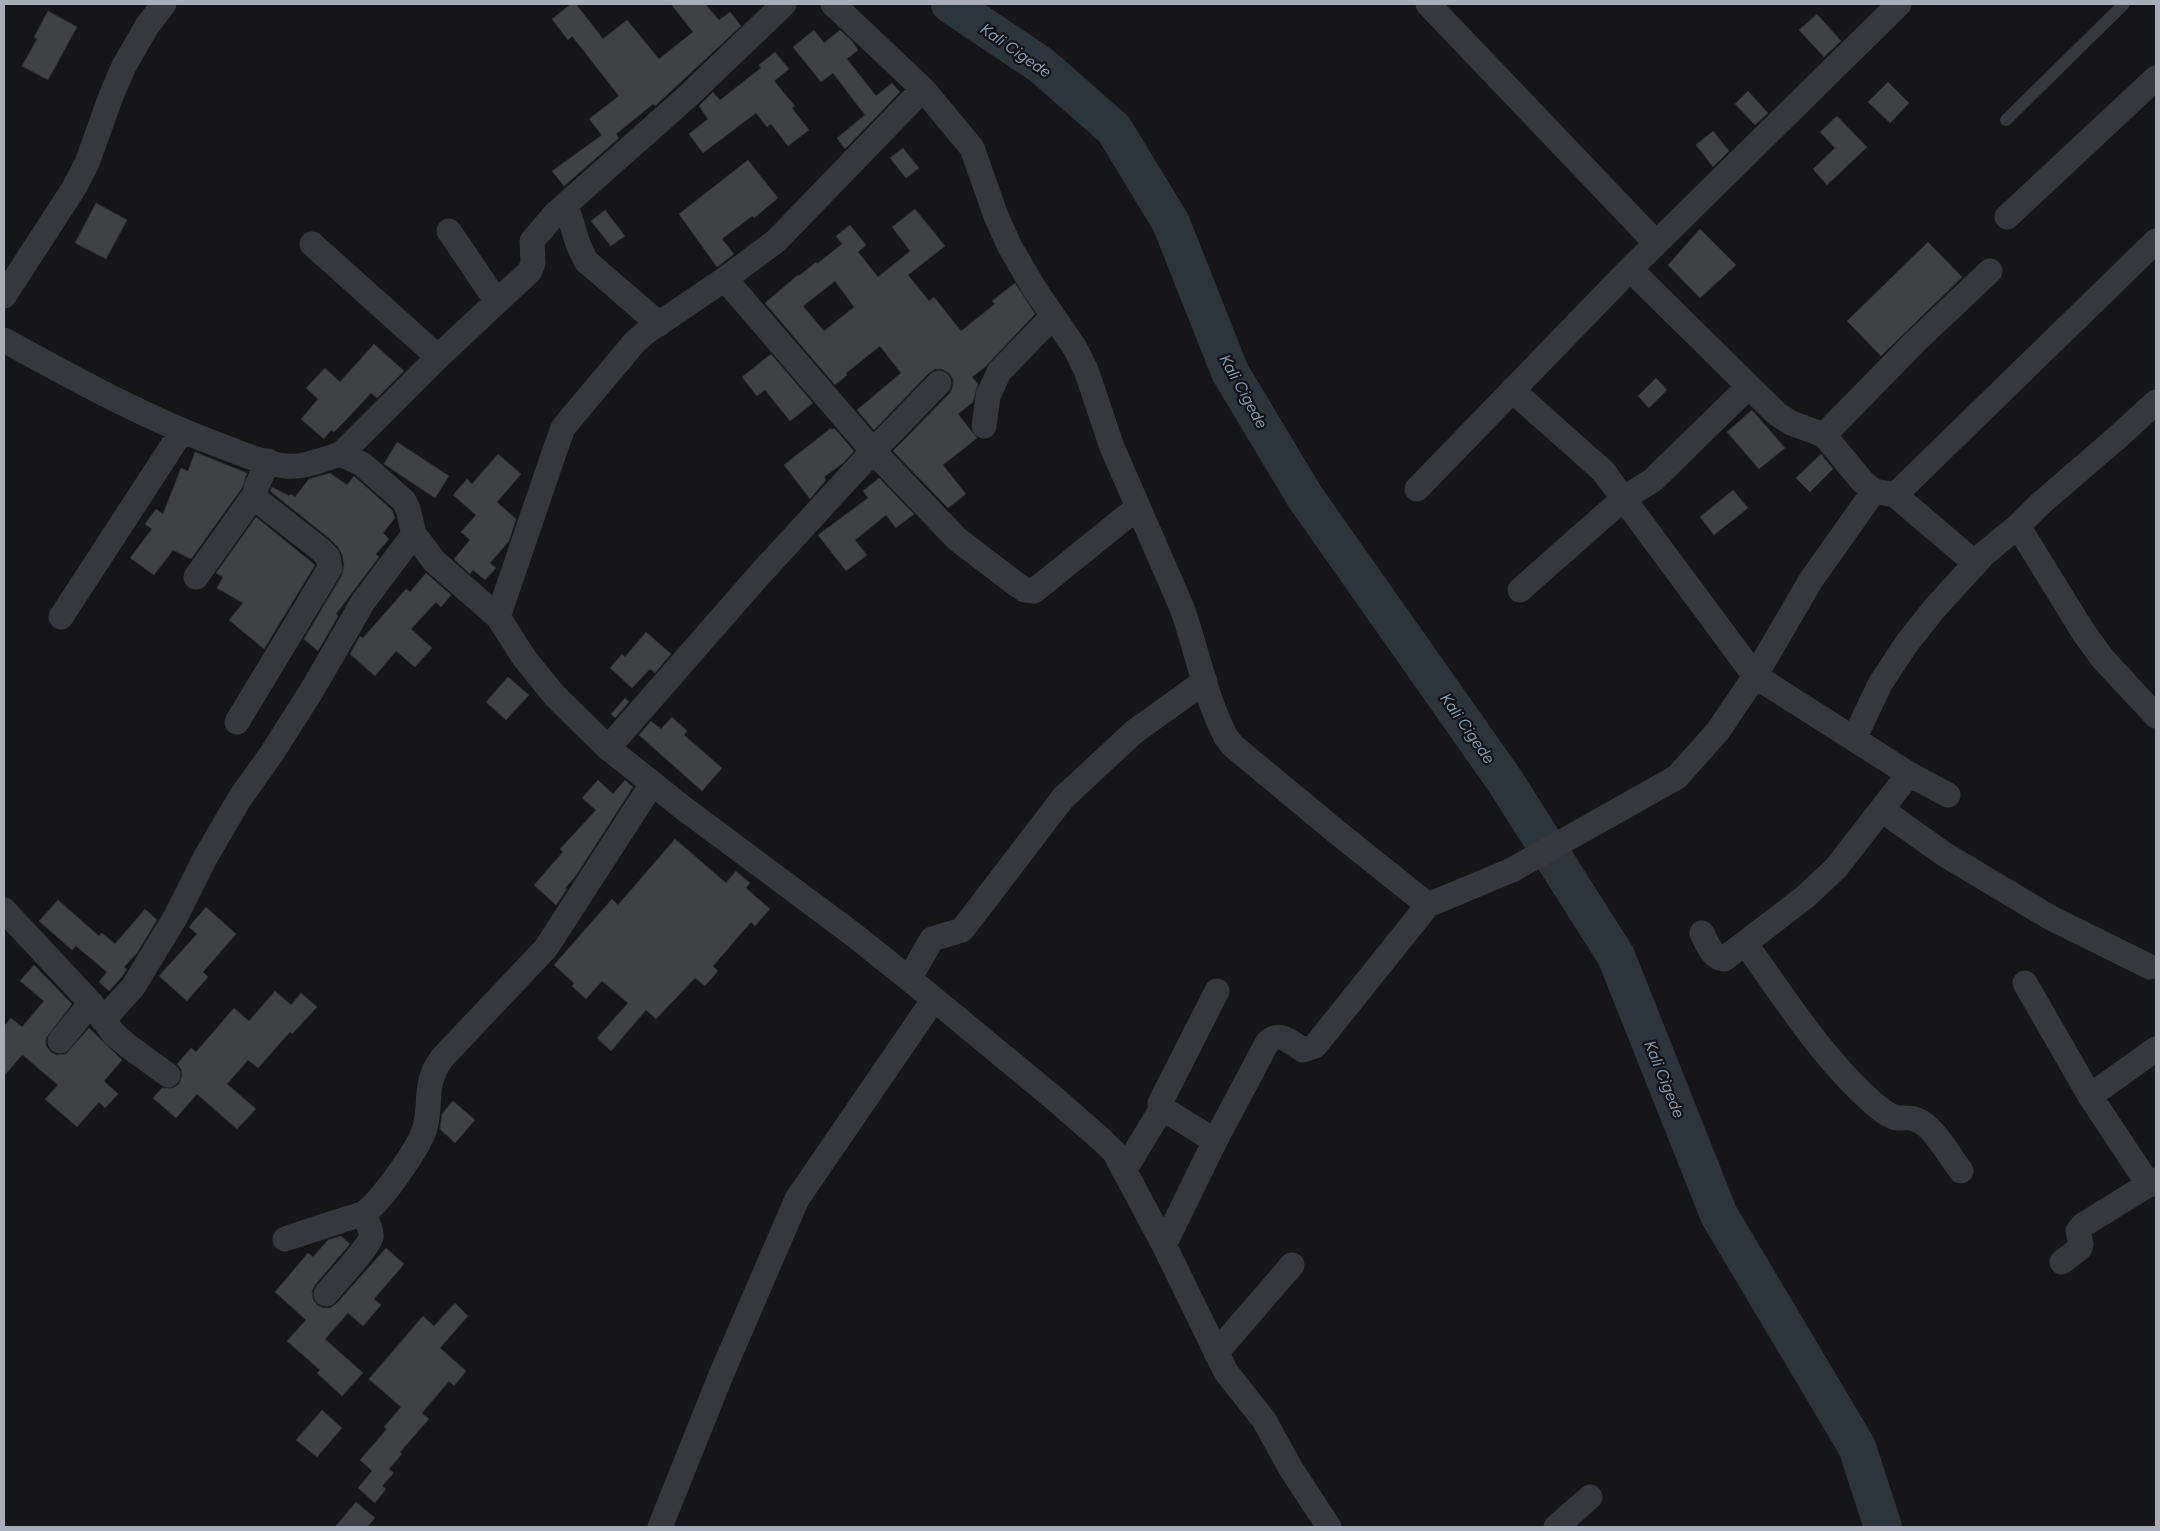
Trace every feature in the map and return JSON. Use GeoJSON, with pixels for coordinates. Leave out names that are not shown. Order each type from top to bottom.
{"type":"FeatureCollection","features":[{"type":"Feature","properties":{"kind":"street"},"geometry":{"type":"LineString","coordinates":[[4,296],[74,188],[87,164],[111,96],[124,66],[147,26],[164,4]]}},
{"type":"Feature","properties":{"kind":"street"},"geometry":{"type":"LineString","coordinates":[[4,340],[130,407],[182,431],[268,461],[286,466],[307,464],[341,454],[438,357],[532,268],[532,241],[555,214],[687,97],[784,4]]}},
{"type":"Feature","properties":{"kind":"street"},"geometry":{"type":"LineString","coordinates":[[833,4],[923,89],[972,148],[996,216],[1010,246],[1034,288],[1075,348],[1086,370],[1112,447],[1182,608],[1204,681],[1222,729],[1233,746],[1428,905]]}},
{"type":"Feature","properties":{"kind":"street"},"geometry":{"type":"LineString","coordinates":[[1428,4],[1656,243]]}},
{"type":"Feature","properties":{"kind":"street"},"geometry":{"type":"LineString","coordinates":[[1417,489],[1630,269],[1899,4]]}},
{"type":"Feature","properties":{"kind":"street"},"geometry":{"type":"LineString","coordinates":[[2007,217],[2156,78]]}},
{"type":"Feature","properties":{"kind":"street"},"geometry":{"type":"LineString","coordinates":[[498,618],[563,428],[634,343],[776,241],[923,89]]}},
{"type":"Feature","properties":{"kind":"street"},"geometry":{"type":"LineString","coordinates":[[566,206],[578,244],[586,261],[659,324]]}},
{"type":"Feature","properties":{"kind":"street"},"geometry":{"type":"LineString","coordinates":[[449,231],[497,302]]}},
{"type":"Feature","properties":{"kind":"street"},"geometry":{"type":"LineString","coordinates":[[1164,1245],[1215,1141],[1267,1043],[1273,1037],[1279,1036],[1303,1050],[1315,1046],[1428,905],[1512,870],[1677,777],[1718,731],[1755,676],[1811,580],[1884,493],[2156,241]]}},
{"type":"Feature","properties":{"kind":"street"},"geometry":{"type":"LineString","coordinates":[[312,244],[438,357]]}},
{"type":"Feature","properties":{"kind":"street"},"geometry":{"type":"LineString","coordinates":[[1630,269],[1777,414],[1791,423],[1824,436],[1862,481],[1884,493],[1975,563]]}},
{"type":"Feature","properties":{"kind":"street"},"geometry":{"type":"LineString","coordinates":[[1824,436],[1917,340],[1990,271]]}},
{"type":"Feature","properties":{"kind":"street"},"geometry":{"type":"LineString","coordinates":[[725,279],[873,451],[957,539],[1016,584],[1029,591],[1036,590],[1138,507]]}},
{"type":"Feature","properties":{"kind":"street"},"geometry":{"type":"LineString","coordinates":[[984,426],[988,396],[999,372],[1053,316]]}},
{"type":"Feature","properties":{"kind":"street"},"geometry":{"type":"LineString","coordinates":[[608,748],[761,573],[873,451],[939,383]]}},
{"type":"Feature","properties":{"kind":"street"},"geometry":{"type":"LineString","coordinates":[[1520,590],[1623,499],[1660,474],[1748,387]]}},
{"type":"Feature","properties":{"kind":"street"},"geometry":{"type":"LineString","coordinates":[[1512,390],[1570,444],[1594,461],[1755,676],[1909,774],[1948,795]]}},
{"type":"Feature","properties":{"kind":"street"},"geometry":{"type":"LineString","coordinates":[[1854,739],[1880,684],[1907,643],[1975,563],[2156,402]]}},
{"type":"Feature","properties":{"kind":"street"},"geometry":{"type":"LineString","coordinates":[[61,617],[182,431]]}},
{"type":"Feature","properties":{"kind":"street"},"geometry":{"type":"LineString","coordinates":[[341,454],[362,464],[404,501],[408,508],[414,534],[434,561],[498,618],[524,659],[555,696],[608,748],[652,784],[854,935],[934,999],[1115,1153],[1164,1245],[1226,1372],[1264,1420],[1291,1469],[1329,1527]]}},
{"type":"Feature","properties":{"kind":"street"},"geometry":{"type":"LineString","coordinates":[[196,577],[255,494],[268,461]]}},
{"type":"Feature","properties":{"kind":"street"},"geometry":{"type":"LineString","coordinates":[[237,722],[330,568],[328,558],[321,550],[260,503],[255,494]]}},
{"type":"Feature","properties":{"kind":"street"},"geometry":{"type":"LineString","coordinates":[[2018,526],[2084,633],[2103,659],[2156,716]]}},
{"type":"Feature","properties":{"kind":"street"},"geometry":{"type":"LineString","coordinates":[[60,1041],[97,1011],[133,987],[175,918],[205,858],[240,798],[308,698],[363,602],[414,534]]}},
{"type":"Feature","properties":{"kind":"street"},"geometry":{"type":"LineString","coordinates":[[909,979],[929,942],[935,937],[962,930],[1071,790],[1134,732],[1204,681]]}},
{"type":"Feature","properties":{"kind":"street"},"geometry":{"type":"LineString","coordinates":[[1702,933],[1713,953],[1724,959],[1805,897],[1836,868],[1909,774]]}},
{"type":"Feature","properties":{"kind":"street"},"geometry":{"type":"LineString","coordinates":[[285,1239],[363,1214],[379,1197],[414,1152],[422,1137],[433,1071],[442,1058],[546,948],[652,784]]}},
{"type":"Feature","properties":{"kind":"street"},"geometry":{"type":"LineString","coordinates":[[1882,810],[1944,854],[2050,918],[2150,967]]}},
{"type":"Feature","properties":{"kind":"street"},"geometry":{"type":"LineString","coordinates":[[4,910],[128,1046],[168,1075]]}},
{"type":"Feature","properties":{"kind":"street"},"geometry":{"type":"LineString","coordinates":[[1745,943],[1806,1029],[1834,1063],[1886,1113],[1898,1118],[1918,1120],[1927,1125],[1960,1171]]}},
{"type":"Feature","properties":{"kind":"street"},"geometry":{"type":"LineString","coordinates":[[2025,983],[2090,1096],[2153,1183],[2083,1225],[2078,1231],[2080,1248],[2062,1262]]}},
{"type":"Feature","properties":{"kind":"street"},"geometry":{"type":"LineString","coordinates":[[1215,1141],[1162,1108],[1160,1103],[1217,991]]}},
{"type":"Feature","properties":{"kind":"street"},"geometry":{"type":"LineString","coordinates":[[660,1527],[721,1375],[797,1199],[934,999]]}},
{"type":"Feature","properties":{"kind":"street"},"geometry":{"type":"LineString","coordinates":[[2090,1096],[2156,1049]]}},
{"type":"Feature","properties":{"kind":"street"},"geometry":{"type":"LineString","coordinates":[[1124,1171],[1162,1108]]}},
{"type":"Feature","properties":{"kind":"street"},"geometry":{"type":"LineString","coordinates":[[326,1294],[371,1236],[370,1228],[363,1214]]}},
{"type":"Feature","properties":{"kind":"street"},"geometry":{"type":"LineString","coordinates":[[1216,1353],[1292,1265]]}},
{"type":"Feature","properties":{"kind":"street"},"geometry":{"type":"LineString","coordinates":[[1556,1527],[1590,1497]]}},
{"type":"Feature","properties":{"kind":"lane"},"geometry":{"type":"LineString","coordinates":[[2006,120],[2124,4]]}},
{"type":"Feature","properties":{"kind":"building"},"geometry":{"type":"Polygon","coordinates":[[[571,4],[576,4],[603,39],[627,20],[659,59],[693,32],[671,4],[705,4],[719,20],[730,12],[741,26],[655,106],[653,104],[616,134],[619,138],[564,186],[552,171],[602,135],[589,119],[619,96],[572,36],[568,40],[552,19],[571,4]]]}},
{"type":"Feature","properties":{"kind":"building"},"geometry":{"type":"Polygon","coordinates":[[[48,11],[77,27],[48,80],[22,66],[37,39],[34,37],[48,11]]]}},
{"type":"Feature","properties":{"kind":"building"},"geometry":{"type":"Polygon","coordinates":[[[1817,14],[1841,41],[1824,57],[1799,30],[1817,14]]]}},
{"type":"Feature","properties":{"kind":"building"},"geometry":{"type":"Polygon","coordinates":[[[814,30],[824,43],[840,30],[852,41],[858,50],[847,59],[876,96],[892,83],[900,92],[845,149],[837,138],[865,115],[833,73],[821,82],[793,47],[814,30]]]}},
{"type":"Feature","properties":{"kind":"building"},"geometry":{"type":"Polygon","coordinates":[[[775,52],[789,69],[774,81],[795,106],[792,108],[809,130],[788,146],[771,124],[767,127],[756,113],[703,153],[689,134],[708,119],[699,106],[713,92],[720,100],[761,68],[759,65],[775,52]]]}},
{"type":"Feature","properties":{"kind":"building"},"geometry":{"type":"Polygon","coordinates":[[[1888,82],[1909,103],[1890,123],[1868,102],[1888,82]]]}},
{"type":"Feature","properties":{"kind":"building"},"geometry":{"type":"Polygon","coordinates":[[[1748,91],[1768,113],[1755,125],[1735,104],[1748,91]]]}},
{"type":"Feature","properties":{"kind":"building"},"geometry":{"type":"Polygon","coordinates":[[[1837,116],[1867,147],[1827,185],[1813,169],[1835,148],[1820,132],[1837,116]]]}},
{"type":"Feature","properties":{"kind":"building"},"geometry":{"type":"Polygon","coordinates":[[[1713,131],[1729,151],[1713,167],[1696,145],[1713,131]]]}},
{"type":"Feature","properties":{"kind":"building"},"geometry":{"type":"Polygon","coordinates":[[[903,148],[919,168],[906,178],[890,158],[903,148]]]}},
{"type":"Feature","properties":{"kind":"building"},"geometry":{"type":"Polygon","coordinates":[[[748,160],[778,198],[754,218],[752,216],[722,239],[734,254],[717,267],[679,214],[748,160]]]}},
{"type":"Feature","properties":{"kind":"building"},"geometry":{"type":"Polygon","coordinates":[[[96,203],[127,220],[106,259],[75,243],[96,203]]]}},
{"type":"Feature","properties":{"kind":"building"},"geometry":{"type":"Polygon","coordinates":[[[915,209],[945,246],[908,275],[929,301],[934,297],[961,331],[995,304],[992,301],[1015,283],[1035,314],[985,367],[972,377],[978,384],[973,402],[958,414],[977,438],[943,465],[966,494],[948,508],[893,451],[950,393],[953,379],[949,373],[942,369],[935,369],[929,373],[874,430],[857,410],[901,373],[880,346],[846,373],[847,375],[835,385],[765,303],[798,275],[816,262],[817,264],[842,244],[836,236],[850,225],[866,245],[858,252],[878,277],[910,251],[892,227],[915,209]],[[835,281],[803,306],[824,331],[854,307],[835,281]]]}},
{"type":"Feature","properties":{"kind":"building"},"geometry":{"type":"Polygon","coordinates":[[[605,210],[625,236],[611,246],[591,221],[605,210]]]}},
{"type":"Feature","properties":{"kind":"building"},"geometry":{"type":"Polygon","coordinates":[[[1700,229],[1736,265],[1700,298],[1668,265],[1700,229]]]}},
{"type":"Feature","properties":{"kind":"building"},"geometry":{"type":"Polygon","coordinates":[[[1928,242],[1962,277],[1881,356],[1847,321],[1928,242]]]}},
{"type":"Feature","properties":{"kind":"building"},"geometry":{"type":"Polygon","coordinates":[[[374,344],[404,371],[377,398],[371,393],[334,432],[331,430],[324,439],[301,419],[318,399],[306,388],[325,368],[340,382],[374,344]]]}},
{"type":"Feature","properties":{"kind":"building"},"geometry":{"type":"Polygon","coordinates":[[[771,354],[813,403],[790,421],[765,390],[757,396],[742,377],[771,354]]]}},
{"type":"Feature","properties":{"kind":"building"},"geometry":{"type":"Polygon","coordinates":[[[1656,378],[1667,390],[1649,408],[1638,396],[1656,378]]]}},
{"type":"Feature","properties":{"kind":"building"},"geometry":{"type":"Polygon","coordinates":[[[1752,410],[1785,448],[1759,469],[1727,432],[1752,410]]]}},
{"type":"Feature","properties":{"kind":"building"},"geometry":{"type":"Polygon","coordinates":[[[831,428],[832,430],[834,428],[854,451],[843,463],[824,477],[826,480],[810,499],[784,465],[831,428]]]}},
{"type":"Feature","properties":{"kind":"building"},"geometry":{"type":"Polygon","coordinates":[[[397,442],[449,476],[435,498],[384,464],[397,442]]]}},
{"type":"Feature","properties":{"kind":"building"},"geometry":{"type":"Polygon","coordinates":[[[195,452],[247,473],[242,488],[191,559],[173,550],[154,575],[130,558],[152,529],[145,524],[156,509],[163,514],[181,468],[188,471],[195,452]]]}},
{"type":"Feature","properties":{"kind":"building"},"geometry":{"type":"Polygon","coordinates":[[[498,454],[521,474],[497,502],[516,519],[509,541],[490,563],[496,568],[485,580],[473,570],[470,574],[454,559],[470,540],[461,532],[476,515],[453,495],[467,479],[472,484],[498,454]]]}},
{"type":"Feature","properties":{"kind":"building"},"geometry":{"type":"Polygon","coordinates":[[[1821,454],[1833,469],[1810,492],[1796,478],[1821,454]]]}},
{"type":"Feature","properties":{"kind":"building"},"geometry":{"type":"Polygon","coordinates":[[[330,473],[347,485],[354,476],[392,510],[395,518],[383,533],[389,539],[376,554],[379,557],[336,614],[338,616],[318,651],[304,639],[342,575],[344,565],[342,554],[330,539],[270,491],[272,487],[295,497],[309,479],[330,473]]]}},
{"type":"Feature","properties":{"kind":"building"},"geometry":{"type":"Polygon","coordinates":[[[879,478],[914,514],[896,528],[886,515],[855,540],[867,555],[846,571],[818,535],[868,498],[863,491],[879,478]]]}},
{"type":"Feature","properties":{"kind":"building"},"geometry":{"type":"Polygon","coordinates":[[[1733,490],[1748,508],[1714,535],[1700,517],[1733,490]]]}},
{"type":"Feature","properties":{"kind":"building"},"geometry":{"type":"Polygon","coordinates":[[[256,517],[315,565],[264,649],[229,620],[243,603],[217,588],[223,577],[216,573],[256,517]]]}},
{"type":"Feature","properties":{"kind":"building"},"geometry":{"type":"Polygon","coordinates":[[[426,573],[451,595],[441,607],[436,602],[411,629],[432,648],[415,667],[396,651],[375,676],[350,654],[360,636],[363,638],[406,589],[410,592],[426,573]]]}},
{"type":"Feature","properties":{"kind":"building"},"geometry":{"type":"Polygon","coordinates":[[[646,632],[671,654],[655,673],[650,669],[632,688],[610,668],[622,654],[625,657],[646,632]]]}},
{"type":"Feature","properties":{"kind":"building"},"geometry":{"type":"Polygon","coordinates":[[[508,677],[529,695],[506,720],[486,702],[508,677]]]}},
{"type":"Feature","properties":{"kind":"building"},"geometry":{"type":"Polygon","coordinates":[[[625,698],[629,702],[615,718],[611,714],[625,698]]]}},
{"type":"Feature","properties":{"kind":"building"},"geometry":{"type":"Polygon","coordinates":[[[672,717],[687,731],[684,735],[722,768],[702,791],[639,735],[651,721],[661,729],[672,717]]]}},
{"type":"Feature","properties":{"kind":"building"},"geometry":{"type":"Polygon","coordinates":[[[598,780],[613,794],[625,780],[633,787],[575,877],[565,888],[567,889],[556,905],[534,885],[563,852],[560,849],[596,810],[582,798],[598,780]]]}},
{"type":"Feature","properties":{"kind":"building"},"geometry":{"type":"Polygon","coordinates":[[[675,839],[726,883],[736,871],[750,883],[746,888],[770,909],[755,926],[751,922],[713,966],[718,971],[705,986],[695,978],[656,1019],[646,1010],[611,1051],[597,1038],[628,1003],[602,981],[586,999],[572,986],[574,983],[554,965],[612,899],[618,905],[675,839]]]}},
{"type":"Feature","properties":{"kind":"building"},"geometry":{"type":"Polygon","coordinates":[[[58,900],[99,936],[102,933],[115,944],[145,909],[157,920],[137,953],[124,967],[127,969],[121,978],[109,991],[99,982],[107,972],[76,946],[72,950],[39,921],[58,900]]]}},
{"type":"Feature","properties":{"kind":"building"},"geometry":{"type":"Polygon","coordinates":[[[206,907],[236,934],[203,972],[208,977],[187,1001],[159,976],[197,934],[189,927],[206,907]]]}},
{"type":"Feature","properties":{"kind":"building"},"geometry":{"type":"Polygon","coordinates":[[[34,965],[72,1004],[46,1038],[46,1046],[51,1052],[57,1055],[66,1054],[89,1028],[122,1060],[104,1081],[118,1094],[105,1108],[99,1102],[77,1127],[45,1099],[58,1085],[24,1056],[22,1055],[4,1076],[4,1026],[11,1018],[22,1027],[44,1001],[20,981],[34,965]]]}},
{"type":"Feature","properties":{"kind":"building"},"geometry":{"type":"Polygon","coordinates":[[[275,991],[291,1005],[301,993],[317,1007],[292,1034],[290,1032],[258,1068],[248,1060],[227,1084],[256,1109],[237,1129],[197,1094],[176,1118],[153,1098],[162,1088],[173,1088],[179,1084],[182,1076],[181,1069],[177,1064],[191,1048],[196,1052],[234,1008],[249,1021],[275,991]]]}},
{"type":"Feature","properties":{"kind":"building"},"geometry":{"type":"Polygon","coordinates":[[[453,1101],[475,1120],[455,1143],[440,1129],[442,1114],[453,1101]]]}},
{"type":"Feature","properties":{"kind":"building"},"geometry":{"type":"Polygon","coordinates":[[[341,1236],[350,1244],[312,1291],[313,1299],[317,1305],[323,1308],[330,1308],[337,1303],[386,1248],[404,1264],[374,1299],[381,1305],[363,1326],[348,1313],[325,1339],[363,1373],[342,1396],[317,1373],[320,1370],[287,1341],[306,1320],[275,1292],[308,1253],[313,1257],[328,1240],[341,1236]]]}},
{"type":"Feature","properties":{"kind":"building"},"geometry":{"type":"Polygon","coordinates":[[[455,1303],[468,1316],[440,1348],[466,1371],[454,1386],[449,1381],[422,1413],[429,1419],[400,1452],[402,1454],[389,1469],[394,1473],[382,1486],[386,1489],[375,1503],[358,1488],[372,1471],[360,1460],[387,1429],[384,1427],[401,1407],[369,1379],[423,1316],[434,1326],[455,1303]]]}},
{"type":"Feature","properties":{"kind":"building"},"geometry":{"type":"Polygon","coordinates":[[[322,1410],[342,1428],[317,1457],[296,1440],[322,1410]]]}},
{"type":"Feature","properties":{"kind":"building"},"geometry":{"type":"Polygon","coordinates":[[[356,1502],[375,1518],[367,1527],[335,1527],[356,1502]]]}},
{"type":"Feature","properties":{"kind":"waterway","name":"Kali Cigede"},"geometry":{"type":"LineString","coordinates":[[950,4],[1041,65],[1114,129],[1171,223],[1230,372],[1305,497],[1505,781],[1616,956],[1719,1215],[1857,1447],[1883,1527]]}}]}
